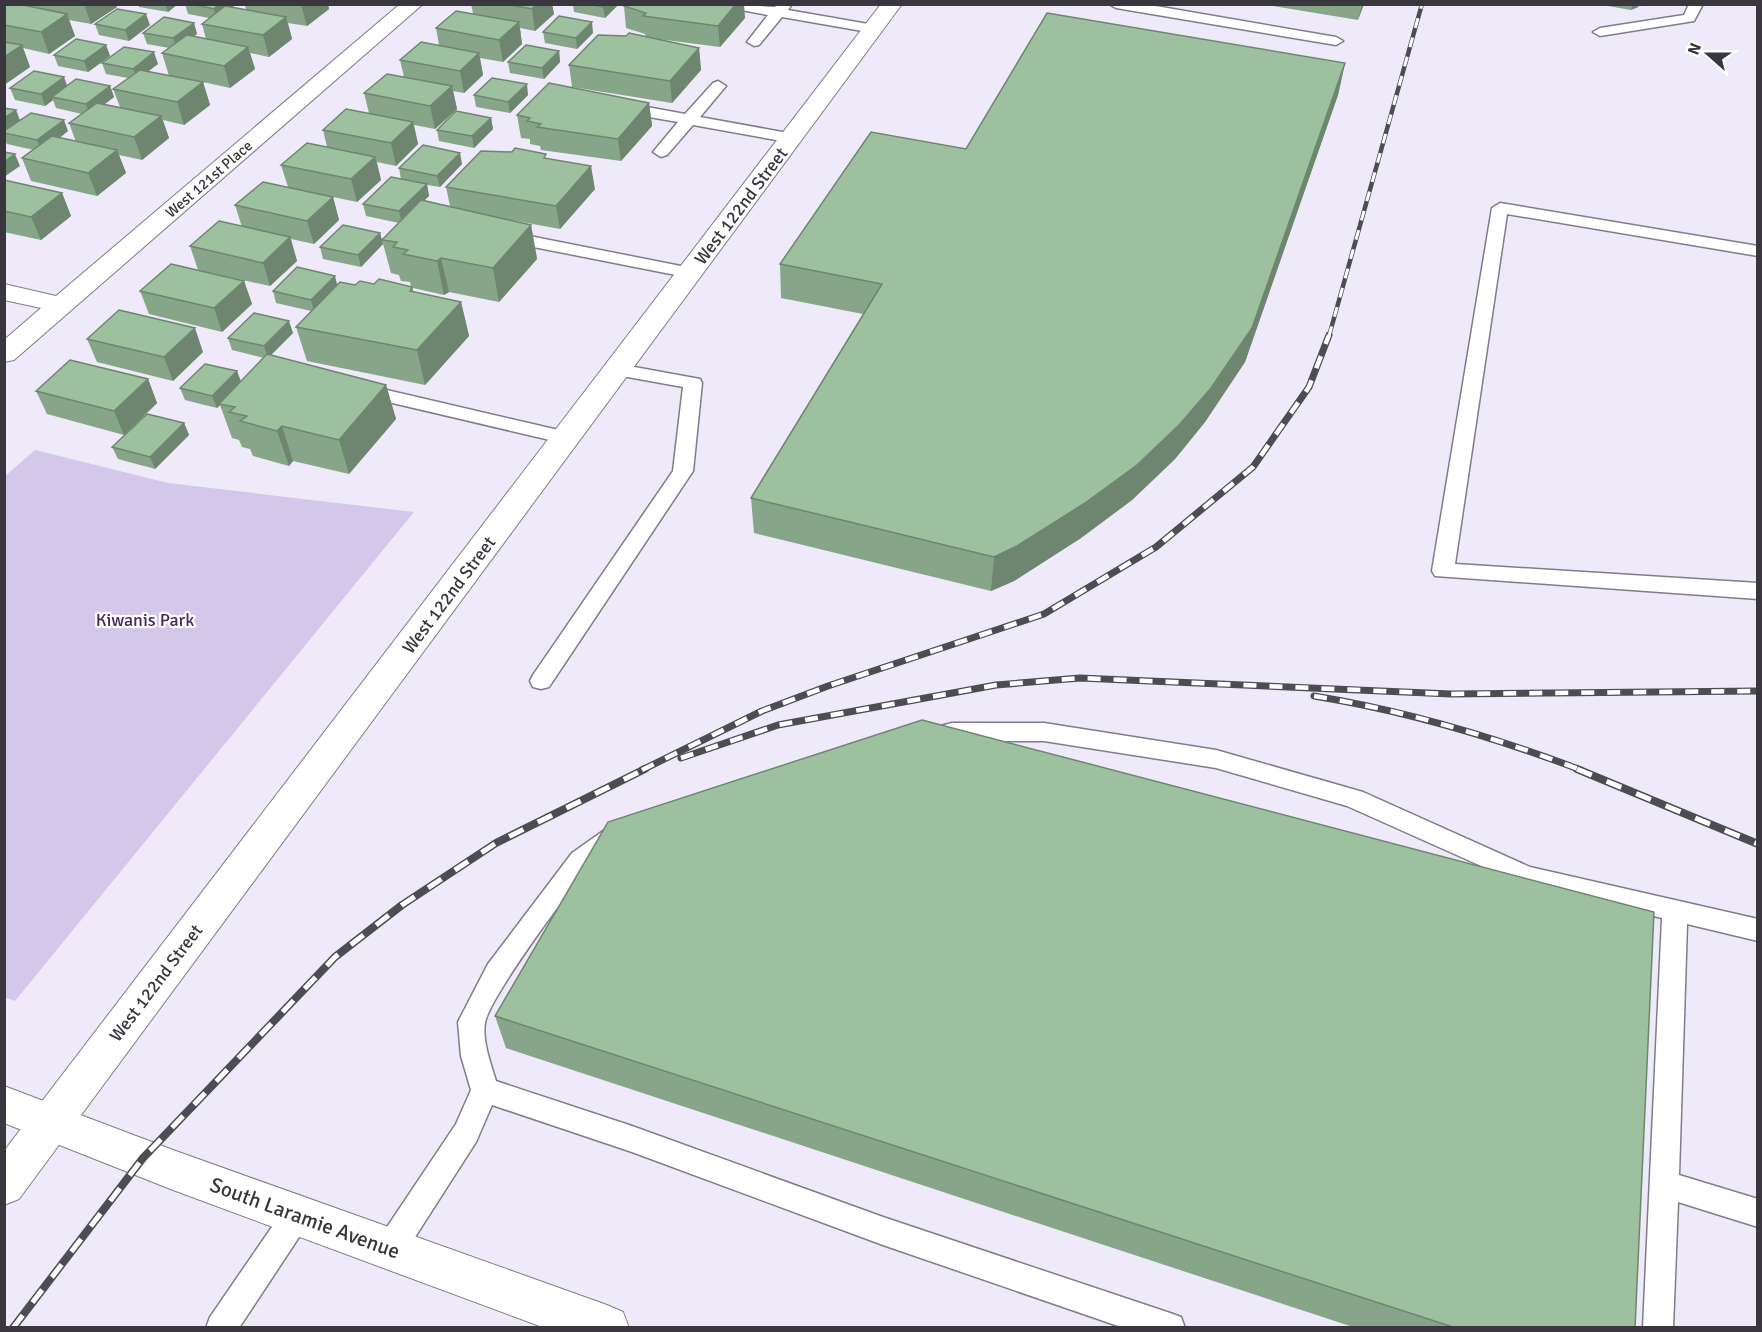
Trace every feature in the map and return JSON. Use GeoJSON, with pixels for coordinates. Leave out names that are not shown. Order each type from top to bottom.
{"type":"FeatureCollection","features":[{"type":"Feature","properties":{"kind":"street","name":"West 121st Place"},"geometry":{"type":"LineString","coordinates":[[4,354],[412,4]]}},
{"type":"Feature","properties":{"kind":"street","name":"West 122nd Street"},"geometry":{"type":"LineString","coordinates":[[4,1185],[892,4]]}},
{"type":"Feature","properties":{"kind":"street"},"geometry":{"type":"LineString","coordinates":[[4,292],[61,305]]}},
{"type":"Feature","properties":{"kind":"street","name":"South Laramie Avenue"},"geometry":{"type":"LineString","coordinates":[[4,1104],[297,1215],[607,1328]]}},
{"type":"Feature","properties":{"kind":"lane"},"geometry":{"type":"LineString","coordinates":[[730,4],[781,9],[874,29]]}},
{"type":"Feature","properties":{"kind":"lane"},"geometry":{"type":"LineString","coordinates":[[1116,4],[1336,41]]}},
{"type":"Feature","properties":{"kind":"lane"},"geometry":{"type":"LineString","coordinates":[[1600,32],[1689,18],[1696,4]]}},
{"type":"Feature","properties":{"kind":"lane"},"geometry":{"type":"LineString","coordinates":[[754,42],[781,9]]}},
{"type":"Feature","properties":{"kind":"lane"},"geometry":{"type":"LineString","coordinates":[[661,152],[718,86]]}},
{"type":"Feature","properties":{"kind":"lane"},"geometry":{"type":"LineString","coordinates":[[614,106],[793,138]]}},
{"type":"Feature","properties":{"kind":"lane"},"geometry":{"type":"LineString","coordinates":[[1758,251],[1500,208],[1443,571],[1758,591]]}},
{"type":"Feature","properties":{"kind":"lane"},"geometry":{"type":"LineString","coordinates":[[493,233],[691,273]]}},
{"type":"Feature","properties":{"kind":"lane"},"geometry":{"type":"LineString","coordinates":[[541,681],[683,471],[693,383],[618,370]]}},
{"type":"Feature","properties":{"kind":"lane"},"geometry":{"type":"LineString","coordinates":[[354,388],[567,438]]}},
{"type":"Feature","properties":{"kind":"lane"},"geometry":{"type":"LineString","coordinates":[[909,742],[952,732],[1044,732],[1216,759],[1354,799],[1526,876],[1758,930]]}},
{"type":"Feature","properties":{"kind":"lane"},"geometry":{"type":"LineString","coordinates":[[390,1249],[466,1133],[485,1090],[475,1056],[471,1022],[497,972],[581,860],[633,824]]}},
{"type":"Feature","properties":{"kind":"lane"},"geometry":{"type":"LineString","coordinates":[[1658,1328],[1675,911]]}},
{"type":"Feature","properties":{"kind":"lane"},"geometry":{"type":"LineString","coordinates":[[485,1090],[632,1139],[883,1231],[1170,1328]]}},
{"type":"Feature","properties":{"kind":"lane"},"geometry":{"type":"LineString","coordinates":[[1664,1184],[1758,1213]]}},
{"type":"Feature","properties":{"kind":"lane"},"geometry":{"type":"LineString","coordinates":[[221,1328],[297,1215]]}},
{"type":"Feature","properties":{"kind":"green space","name":"Kiwanis Park"},"geometry":{"type":"Polygon","coordinates":[[[35,450],[168,483],[414,512],[15,1001],[4,997],[4,477],[35,450]]]}},
{"type":"Feature","properties":{"kind":"building"},"geometry":{"type":"Polygon","coordinates":[[[18,4],[67,14],[41,32],[4,25],[4,6],[18,4]]]}},
{"type":"Feature","properties":{"kind":"building"},"geometry":{"type":"Polygon","coordinates":[[[191,4],[219,4],[214,9],[191,4]]]}},
{"type":"Feature","properties":{"kind":"building"},"geometry":{"type":"Polygon","coordinates":[[[505,4],[537,4],[532,9],[505,4]]]}},
{"type":"Feature","properties":{"kind":"building"},"geometry":{"type":"Polygon","coordinates":[[[590,4],[606,4],[603,7],[590,4]]]}},
{"type":"Feature","properties":{"kind":"building"},"geometry":{"type":"Polygon","coordinates":[[[626,4],[736,4],[718,26],[643,16],[646,13],[624,6],[626,4]]]}},
{"type":"Feature","properties":{"kind":"building"},"geometry":{"type":"Polygon","coordinates":[[[225,6],[286,17],[263,35],[202,24],[225,6]]]}},
{"type":"Feature","properties":{"kind":"building"},"geometry":{"type":"Polygon","coordinates":[[[117,9],[146,14],[125,30],[95,24],[117,9]]]}},
{"type":"Feature","properties":{"kind":"building"},"geometry":{"type":"Polygon","coordinates":[[[456,11],[519,22],[499,40],[436,28],[456,11]]]}},
{"type":"Feature","properties":{"kind":"building"},"geometry":{"type":"Polygon","coordinates":[[[1047,13],[1345,63],[1252,328],[1211,388],[1180,424],[1137,465],[1085,503],[1017,546],[994,557],[751,498],[882,284],[780,264],[871,132],[966,149],[1047,13]]]}},
{"type":"Feature","properties":{"kind":"building"},"geometry":{"type":"Polygon","coordinates":[[[559,16],[592,22],[576,38],[543,32],[559,16]]]}},
{"type":"Feature","properties":{"kind":"building"},"geometry":{"type":"Polygon","coordinates":[[[164,17],[194,23],[173,38],[143,33],[164,17]]]}},
{"type":"Feature","properties":{"kind":"building"},"geometry":{"type":"Polygon","coordinates":[[[629,33],[699,48],[670,81],[569,65],[598,35],[626,36],[629,33]]]}},
{"type":"Feature","properties":{"kind":"building"},"geometry":{"type":"Polygon","coordinates":[[[187,35],[248,47],[224,66],[162,53],[187,35]]]}},
{"type":"Feature","properties":{"kind":"building"},"geometry":{"type":"Polygon","coordinates":[[[76,39],[106,45],[84,61],[54,55],[76,39]]]}},
{"type":"Feature","properties":{"kind":"building"},"geometry":{"type":"Polygon","coordinates":[[[4,42],[22,45],[4,57],[4,42]]]}},
{"type":"Feature","properties":{"kind":"building"},"geometry":{"type":"Polygon","coordinates":[[[421,42],[479,53],[460,71],[400,60],[421,42]]]}},
{"type":"Feature","properties":{"kind":"building"},"geometry":{"type":"Polygon","coordinates":[[[526,45],[559,51],[542,68],[508,62],[526,45]]]}},
{"type":"Feature","properties":{"kind":"building"},"geometry":{"type":"Polygon","coordinates":[[[124,47],[154,52],[133,69],[102,63],[124,47]]]}},
{"type":"Feature","properties":{"kind":"building"},"geometry":{"type":"Polygon","coordinates":[[[140,70],[203,82],[177,102],[113,89],[140,70]]]}},
{"type":"Feature","properties":{"kind":"building"},"geometry":{"type":"Polygon","coordinates":[[[34,71],[64,77],[41,94],[10,88],[34,71]]]}},
{"type":"Feature","properties":{"kind":"building"},"geometry":{"type":"Polygon","coordinates":[[[387,74],[452,86],[430,106],[364,93],[387,74]]]}},
{"type":"Feature","properties":{"kind":"building"},"geometry":{"type":"Polygon","coordinates":[[[492,78],[527,84],[508,102],[474,95],[492,78]]]}},
{"type":"Feature","properties":{"kind":"building"},"geometry":{"type":"Polygon","coordinates":[[[76,79],[110,86],[86,104],[52,97],[76,79]]]}},
{"type":"Feature","properties":{"kind":"building"},"geometry":{"type":"Polygon","coordinates":[[[549,83],[649,103],[618,139],[537,127],[541,124],[527,121],[530,118],[517,115],[549,83]]]}},
{"type":"Feature","properties":{"kind":"building"},"geometry":{"type":"Polygon","coordinates":[[[97,103],[161,116],[134,137],[69,123],[97,103]]]}},
{"type":"Feature","properties":{"kind":"building"},"geometry":{"type":"Polygon","coordinates":[[[4,108],[16,110],[4,118],[4,108]]]}},
{"type":"Feature","properties":{"kind":"building"},"geometry":{"type":"Polygon","coordinates":[[[346,109],[413,122],[391,143],[323,130],[346,109]]]}},
{"type":"Feature","properties":{"kind":"building"},"geometry":{"type":"Polygon","coordinates":[[[456,111],[491,118],[472,136],[437,130],[456,111]]]}},
{"type":"Feature","properties":{"kind":"building"},"geometry":{"type":"Polygon","coordinates":[[[31,113],[64,120],[37,140],[4,133],[31,113]]]}},
{"type":"Feature","properties":{"kind":"building"},"geometry":{"type":"Polygon","coordinates":[[[52,136],[117,150],[88,173],[22,158],[52,136]]]}},
{"type":"Feature","properties":{"kind":"building"},"geometry":{"type":"Polygon","coordinates":[[[307,143],[375,157],[351,179],[281,165],[307,143]]]}},
{"type":"Feature","properties":{"kind":"building"},"geometry":{"type":"Polygon","coordinates":[[[423,145],[460,153],[437,176],[399,168],[423,145]]]}},
{"type":"Feature","properties":{"kind":"building"},"geometry":{"type":"Polygon","coordinates":[[[515,148],[546,154],[544,158],[591,166],[556,206],[446,187],[481,151],[512,152],[515,148]]]}},
{"type":"Feature","properties":{"kind":"building"},"geometry":{"type":"Polygon","coordinates":[[[4,152],[15,154],[4,162],[4,152]]]}},
{"type":"Feature","properties":{"kind":"building"},"geometry":{"type":"Polygon","coordinates":[[[391,177],[427,184],[399,211],[363,204],[391,177]]]}},
{"type":"Feature","properties":{"kind":"building"},"geometry":{"type":"Polygon","coordinates":[[[4,180],[62,193],[31,217],[4,211],[4,180]]]}},
{"type":"Feature","properties":{"kind":"building"},"geometry":{"type":"Polygon","coordinates":[[[263,182],[333,197],[307,221],[235,205],[263,182]]]}},
{"type":"Feature","properties":{"kind":"building"},"geometry":{"type":"Polygon","coordinates":[[[421,200],[531,225],[493,268],[441,258],[437,261],[403,254],[408,250],[393,247],[397,242],[382,240],[421,200]]]}},
{"type":"Feature","properties":{"kind":"building"},"geometry":{"type":"Polygon","coordinates":[[[219,221],[290,237],[263,263],[190,246],[219,221]]]}},
{"type":"Feature","properties":{"kind":"building"},"geometry":{"type":"Polygon","coordinates":[[[343,225],[380,233],[358,255],[320,247],[343,225]]]}},
{"type":"Feature","properties":{"kind":"building"},"geometry":{"type":"Polygon","coordinates":[[[171,264],[244,281],[214,308],[140,291],[171,264]]]}},
{"type":"Feature","properties":{"kind":"building"},"geometry":{"type":"Polygon","coordinates":[[[297,267],[335,276],[311,300],[273,291],[297,267]]]}},
{"type":"Feature","properties":{"kind":"building"},"geometry":{"type":"Polygon","coordinates":[[[379,279],[412,287],[410,291],[461,302],[417,350],[296,327],[340,282],[355,285],[360,281],[374,284],[379,279]]]}},
{"type":"Feature","properties":{"kind":"building"},"geometry":{"type":"Polygon","coordinates":[[[119,310],[195,328],[164,357],[87,339],[119,310]]]}},
{"type":"Feature","properties":{"kind":"building"},"geometry":{"type":"Polygon","coordinates":[[[254,313],[289,321],[264,346],[228,338],[254,313]]]}},
{"type":"Feature","properties":{"kind":"building"},"geometry":{"type":"Polygon","coordinates":[[[267,354],[386,385],[339,440],[282,426],[277,431],[240,421],[247,416],[229,412],[235,407],[219,404],[267,354]]]}},
{"type":"Feature","properties":{"kind":"building"},"geometry":{"type":"Polygon","coordinates":[[[70,360],[148,379],[114,411],[36,391],[70,360]]]}},
{"type":"Feature","properties":{"kind":"building"},"geometry":{"type":"Polygon","coordinates":[[[205,364],[237,371],[212,396],[180,388],[205,364]]]}},
{"type":"Feature","properties":{"kind":"building"},"geometry":{"type":"Polygon","coordinates":[[[147,414],[184,423],[150,457],[112,447],[147,414]]]}},
{"type":"Feature","properties":{"kind":"building"},"geometry":{"type":"Polygon","coordinates":[[[922,720],[1654,912],[1635,1328],[1456,1328],[495,1016],[608,822],[922,720]]]}},
{"type":"Feature","properties":{"kind":"railway"},"geometry":{"type":"LineString","coordinates":[[1329,336],[1422,4]]}},
{"type":"Feature","properties":{"kind":"railway"},"geometry":{"type":"LineString","coordinates":[[642,770],[762,711],[828,686],[1044,614],[1156,547],[1253,467],[1309,387],[1329,335]]}},
{"type":"Feature","properties":{"kind":"railway"},"geometry":{"type":"LineString","coordinates":[[681,758],[778,725],[996,685],[1080,678],[1451,694],[1758,691]]}},
{"type":"Feature","properties":{"kind":"railway"},"geometry":{"type":"LineString","coordinates":[[1314,696],[1383,709],[1450,726],[1581,770]]}},
{"type":"Feature","properties":{"kind":"railway"},"geometry":{"type":"LineString","coordinates":[[13,1328],[143,1158],[335,957],[402,905],[496,843],[645,769]]}},
{"type":"Feature","properties":{"kind":"railway"},"geometry":{"type":"LineString","coordinates":[[1577,769],[1758,844]]}}]}
